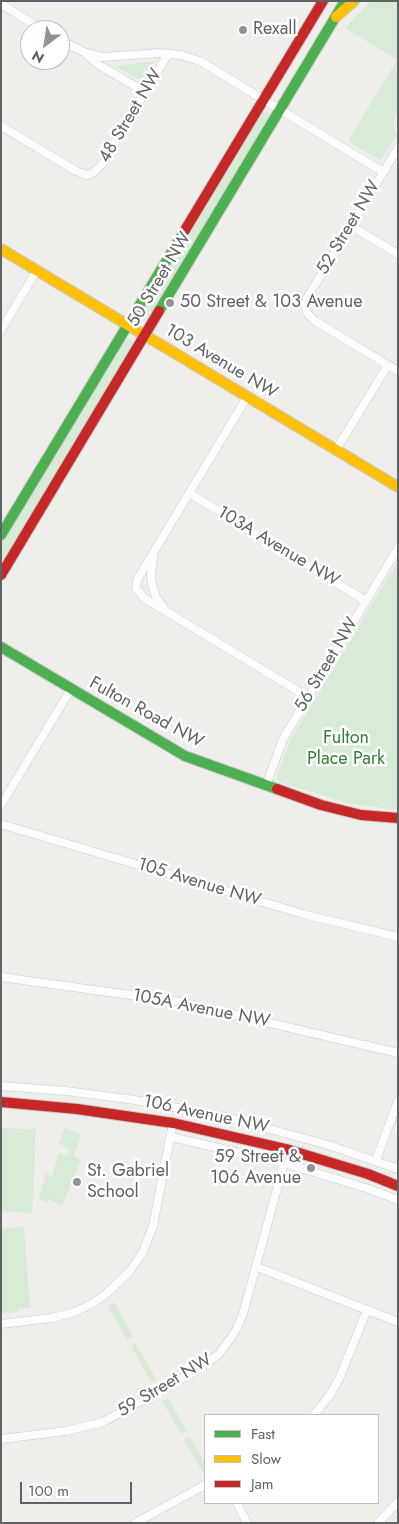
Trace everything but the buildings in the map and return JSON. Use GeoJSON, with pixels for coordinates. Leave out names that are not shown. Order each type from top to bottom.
{"type":"FeatureCollection","features":[{"type":"Feature","properties":{"kind":"main road","name":"50 Street NW"},"geometry":{"type":"LineString","coordinates":[[1,535],[323,1]]}},
{"type":"Feature","properties":{"kind":"main road","name":"50 Street NW"},"geometry":{"type":"LineString","coordinates":[[1,575],[345,1]]}},
{"type":"Feature","properties":{"kind":"main road"},"geometry":{"type":"LineString","coordinates":[[336,17],[354,1]]}},
{"type":"Feature","properties":{"kind":"main road","name":"103 Avenue NW"},"geometry":{"type":"LineString","coordinates":[[1,249],[398,487]]}},
{"type":"Feature","properties":{"kind":"main road","name":"Fulton Road NW"},"geometry":{"type":"LineString","coordinates":[[1,647],[177,752],[311,802],[347,812],[398,818]]}},
{"type":"Feature","properties":{"kind":"main road","name":"106 Avenue NW"},"geometry":{"type":"LineString","coordinates":[[1,1102],[86,1110],[173,1123],[286,1149],[328,1161],[398,1186]]}},
{"type":"Feature","properties":{"kind":"street"},"geometry":{"type":"LineString","coordinates":[[1,4],[27,20]]}},
{"type":"Feature","properties":{"kind":"street"},"geometry":{"type":"LineString","coordinates":[[70,45],[86,53],[112,58],[152,53],[168,54],[200,61],[383,172]]}},
{"type":"Feature","properties":{"kind":"street"},"geometry":{"type":"LineString","coordinates":[[86,53],[99,65],[145,92]]}},
{"type":"Feature","properties":{"kind":"street","name":"48 Street NW"},"geometry":{"type":"LineString","coordinates":[[1,126],[76,171],[90,174],[100,168],[168,54]]}},
{"type":"Feature","properties":{"kind":"street","name":"52 Street NW"},"geometry":{"type":"LineString","coordinates":[[388,364],[315,321],[307,313],[306,309],[307,298],[398,148]]}},
{"type":"Feature","properties":{"kind":"street"},"geometry":{"type":"LineString","coordinates":[[351,226],[398,254]]}},
{"type":"Feature","properties":{"kind":"street"},"geometry":{"type":"LineString","coordinates":[[1,330],[37,270]]}},
{"type":"Feature","properties":{"kind":"street"},"geometry":{"type":"LineString","coordinates":[[336,450],[388,364],[398,371]]}},
{"type":"Feature","properties":{"kind":"street"},"geometry":{"type":"LineString","coordinates":[[247,397],[137,580],[136,588],[144,598],[308,697]]}},
{"type":"Feature","properties":{"kind":"street","name":"103A Avenue NW"},"geometry":{"type":"LineString","coordinates":[[189,494],[366,601]]}},
{"type":"Feature","properties":{"kind":"street","name":"56 Street NW"},"geometry":{"type":"LineString","coordinates":[[266,786],[280,746],[398,548]]}},
{"type":"Feature","properties":{"kind":"street"},"geometry":{"type":"LineString","coordinates":[[155,550],[151,565],[152,584],[156,597],[167,612]]}},
{"type":"Feature","properties":{"kind":"street"},"geometry":{"type":"LineString","coordinates":[[1,805],[71,690]]}},
{"type":"Feature","properties":{"kind":"street","name":"105 Avenue NW"},"geometry":{"type":"LineString","coordinates":[[1,824],[303,914],[398,937]]}},
{"type":"Feature","properties":{"kind":"street","name":"105A Avenue NW"},"geometry":{"type":"LineString","coordinates":[[1,977],[180,1002],[398,1053]]}},
{"type":"Feature","properties":{"kind":"street","name":"106 Avenue NW"},"geometry":{"type":"LineString","coordinates":[[1,1086],[66,1091],[135,1100],[221,1116],[291,1134],[376,1160],[398,1169]]}},
{"type":"Feature","properties":{"kind":"street"},"geometry":{"type":"LineString","coordinates":[[376,1160],[398,1101]]}},
{"type":"Feature","properties":{"kind":"street"},"geometry":{"type":"LineString","coordinates":[[1,1324],[51,1318],[75,1312],[95,1302],[126,1276],[142,1254],[150,1235],[173,1123]]}},
{"type":"Feature","properties":{"kind":"street","name":"106 Avenue NW"},"geometry":{"type":"LineString","coordinates":[[171,1137],[284,1163],[398,1200]]}},
{"type":"Feature","properties":{"kind":"street","name":"59 Street NW"},"geometry":{"type":"LineString","coordinates":[[1,1439],[66,1431],[103,1422],[204,1366],[219,1354],[239,1324],[246,1306],[284,1163]]}},
{"type":"Feature","properties":{"kind":"street"},"geometry":{"type":"LineString","coordinates":[[257,1267],[398,1322]]}},
{"type":"Feature","properties":{"kind":"street"},"geometry":{"type":"LineString","coordinates":[[315,1414],[330,1395],[339,1379],[367,1310]]}},
{"type":"Feature","properties":{"kind":"street"},"geometry":{"type":"LineString","coordinates":[[135,1523],[204,1486]]}},
{"type":"Feature","properties":{"kind":"street"},"geometry":{"type":"LineString","coordinates":[[378,1523],[398,1502]]}},
{"type":"Feature","properties":{"kind":"street"},"geometry":{"type":"LineString","coordinates":[[238,1504],[247,1523]]}},
{"type":"Feature","properties":{"kind":"green space"},"geometry":{"type":"Polygon","coordinates":[[[370,1],[398,1],[398,115],[394,121],[397,135],[380,160],[351,143],[349,139],[397,60],[345,28],[370,1]]]}},
{"type":"Feature","properties":{"kind":"green space"},"geometry":{"type":"Polygon","coordinates":[[[155,61],[141,80],[115,66],[155,61]]]}},
{"type":"Feature","properties":{"kind":"green space"},"geometry":{"type":"Polygon","coordinates":[[[263,112],[269,113],[270,119],[150,318],[144,320],[140,315],[141,312],[260,114],[263,112]]]}},
{"type":"Feature","properties":{"kind":"green space"},"geometry":{"type":"Polygon","coordinates":[[[127,338],[132,340],[134,344],[1,566],[1,543],[127,338]]]}},
{"type":"Feature","properties":{"kind":"green space","name":"Fulton Place Park"},"geometry":{"type":"Polygon","coordinates":[[[398,561],[398,810],[346,803],[280,782],[277,779],[277,775],[291,739],[398,561]]]}},
{"type":"Feature","properties":{"kind":"green space"},"geometry":{"type":"Polygon","coordinates":[[[65,1127],[81,1135],[74,1156],[81,1160],[62,1206],[48,1199],[47,1203],[39,1199],[46,1173],[52,1176],[59,1153],[68,1156],[69,1148],[59,1144],[65,1127]]]}},
{"type":"Feature","properties":{"kind":"green space"},"geometry":{"type":"Polygon","coordinates":[[[1,1128],[36,1129],[32,1213],[1,1211],[1,1128]]]}},
{"type":"Feature","properties":{"kind":"green space"},"geometry":{"type":"Polygon","coordinates":[[[24,1227],[30,1308],[17,1309],[18,1312],[1,1313],[1,1229],[24,1227]]]}},
{"type":"Feature","properties":{"kind":"green space"},"geometry":{"type":"Polygon","coordinates":[[[114,1302],[133,1336],[127,1340],[108,1306],[114,1302]]]}},
{"type":"Feature","properties":{"kind":"green space"},"geometry":{"type":"Polygon","coordinates":[[[135,1343],[156,1379],[151,1382],[131,1346],[135,1343]]]}},
{"type":"Feature","properties":{"kind":"green space"},"geometry":{"type":"Polygon","coordinates":[[[168,1398],[187,1431],[181,1434],[162,1401],[168,1398]]]}},
{"type":"Feature","properties":{"kind":"green space"},"geometry":{"type":"Polygon","coordinates":[[[190,1437],[204,1461],[203,1473],[184,1440],[190,1437]]]}},
{"type":"Feature","properties":{"kind":"traffic: fast"},"geometry":{"type":"LineString","coordinates":[[159,311],[345,1]]}},
{"type":"Feature","properties":{"kind":"traffic: fast"},"geometry":{"type":"LineString","coordinates":[[1,535],[185,230]]}},
{"type":"Feature","properties":{"kind":"traffic: fast"},"geometry":{"type":"LineString","coordinates":[[1,647],[185,756],[277,789]]}},
{"type":"Feature","properties":{"kind":"traffic: slow"},"geometry":{"type":"LineString","coordinates":[[336,17],[354,1]]}},
{"type":"Feature","properties":{"kind":"traffic: slow"},"geometry":{"type":"LineString","coordinates":[[1,249],[398,487]]}},
{"type":"Feature","properties":{"kind":"traffic: jam"},"geometry":{"type":"LineString","coordinates":[[185,230],[323,1]]}},
{"type":"Feature","properties":{"kind":"traffic: jam"},"geometry":{"type":"LineString","coordinates":[[1,575],[159,311]]}},
{"type":"Feature","properties":{"kind":"traffic: jam"},"geometry":{"type":"LineString","coordinates":[[277,789],[321,805],[361,815],[398,818]]}},
{"type":"Feature","properties":{"kind":"traffic: jam"},"geometry":{"type":"LineString","coordinates":[[1,1102],[77,1109],[173,1123],[286,1149],[368,1174],[398,1186]]}},
{"type":"Feature","properties":{"kind":"place","name":"Rexall"},"geometry":{"type":"Point","coordinates":[243,30]}},
{"type":"Feature","properties":{"kind":"place","name":"50 Street & 103 Avenue"},"geometry":{"type":"Point","coordinates":[170,303]}},
{"type":"Feature","properties":{"kind":"place","name":"59 Street & 106 Avenue"},"geometry":{"type":"Point","coordinates":[311,1168]}},
{"type":"Feature","properties":{"kind":"place","name":"St. Gabriel School"},"geometry":{"type":"Point","coordinates":[77,1182]}}]}
